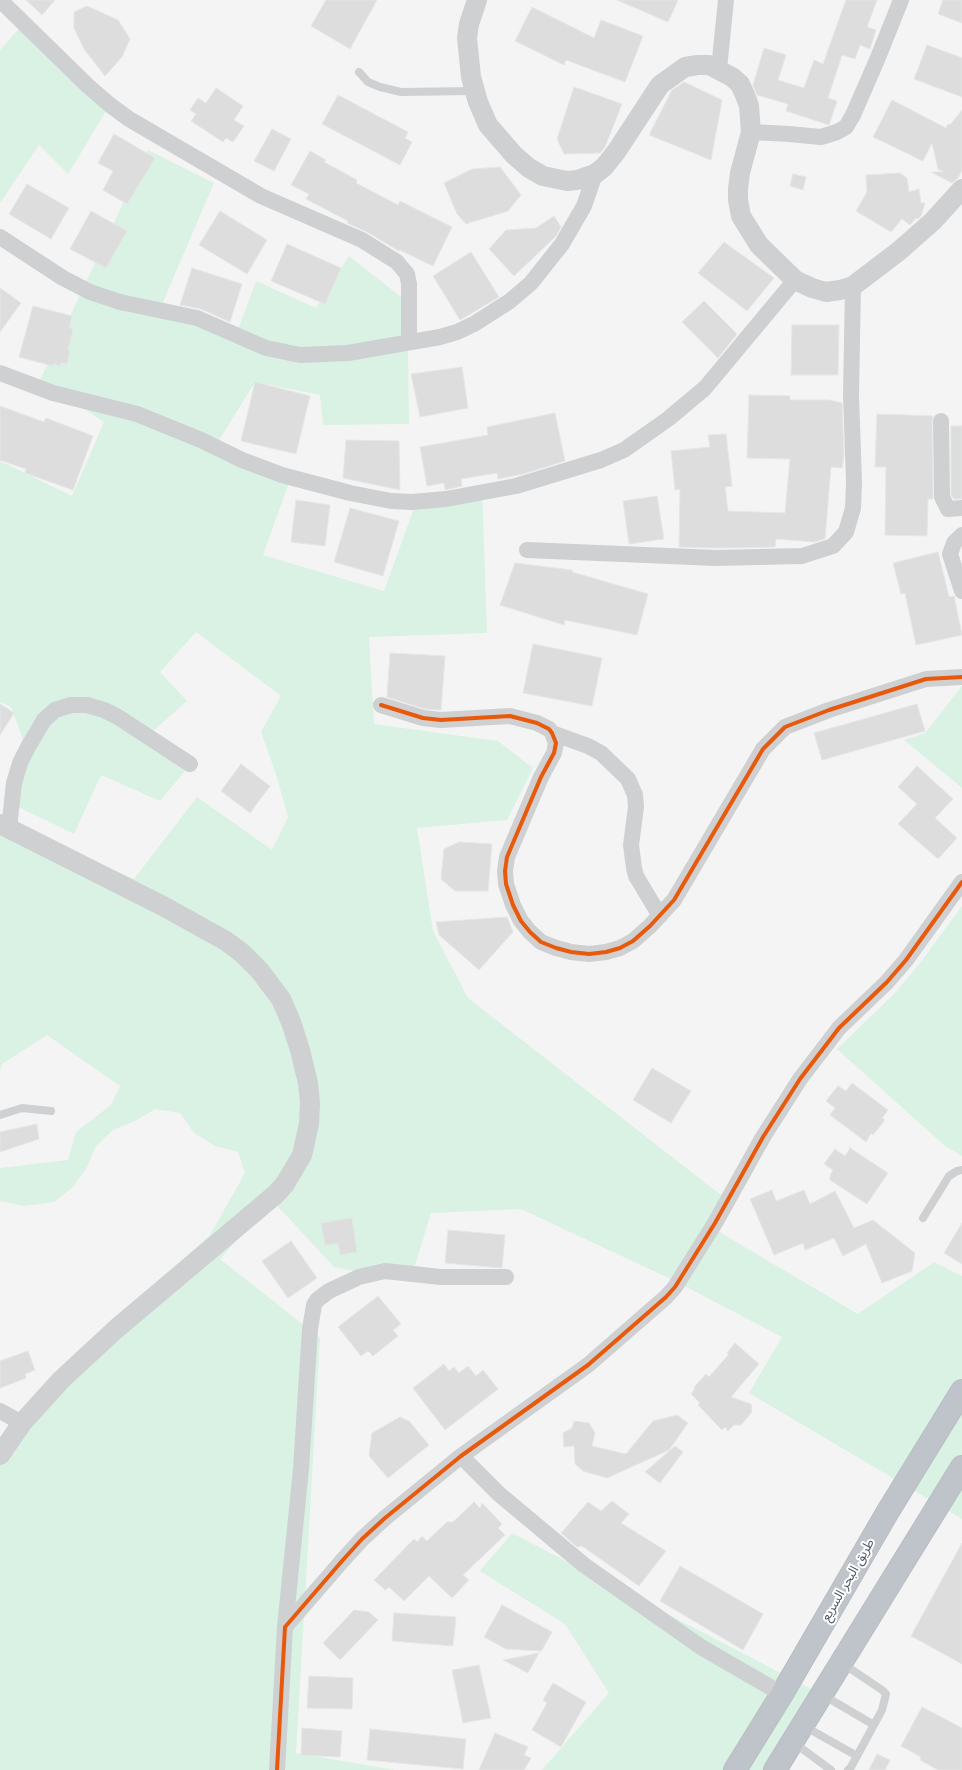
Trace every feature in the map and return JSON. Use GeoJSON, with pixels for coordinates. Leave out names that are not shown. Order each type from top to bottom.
{"type":"FeatureCollection","features":[{"type":"Feature","properties":{"kind":"highway","name":"طريق البحر السريع"},"geometry":{"type":"LineString","coordinates":[[735,1770],[782,1694],[887,1513],[962,1391]]}},
{"type":"Feature","properties":{"kind":"highway"},"geometry":{"type":"LineString","coordinates":[[775,1770],[962,1468]]}},
{"type":"Feature","properties":{"kind":"street"},"geometry":{"type":"LineString","coordinates":[[0,0],[88,86],[110,105],[129,118],[261,196],[362,240],[397,262],[407,274],[409,284],[409,342]]}},
{"type":"Feature","properties":{"kind":"street"},"geometry":{"type":"LineString","coordinates":[[477,0],[469,24],[467,38],[471,77],[478,102],[488,124],[514,155],[529,168],[543,176],[567,181],[595,174],[604,167],[616,152],[660,85],[684,67],[709,65],[719,69],[740,84],[749,106],[751,132],[740,173],[738,200],[741,216],[759,245],[796,280],[812,288],[826,292],[853,286],[900,251],[933,221],[962,189]]}},
{"type":"Feature","properties":{"kind":"street"},"geometry":{"type":"LineString","coordinates":[[719,69],[726,0]]}},
{"type":"Feature","properties":{"kind":"street"},"geometry":{"type":"LineString","coordinates":[[751,132],[789,134],[821,138],[846,127],[878,60],[901,0]]}},
{"type":"Feature","properties":{"kind":"street"},"geometry":{"type":"LineString","coordinates":[[0,238],[63,278],[90,292],[120,302],[197,318],[266,348],[300,355],[348,353],[440,337],[474,324],[510,301],[531,283],[562,244],[576,221],[595,174]]}},
{"type":"Feature","properties":{"kind":"street"},"geometry":{"type":"LineString","coordinates":[[0,373],[54,393],[137,414],[201,440],[242,460],[282,475],[350,493],[391,501],[412,502],[446,499],[516,486],[601,460],[624,450],[668,419],[705,388],[796,280]]}},
{"type":"Feature","properties":{"kind":"street"},"geometry":{"type":"LineString","coordinates":[[527,550],[716,558],[802,556],[833,546],[846,532],[853,508],[854,482],[851,395],[853,286]]}},
{"type":"Feature","properties":{"kind":"street"},"geometry":{"type":"LineString","coordinates":[[941,421],[942,497],[948,509],[962,508]]}},
{"type":"Feature","properties":{"kind":"street"},"geometry":{"type":"LineString","coordinates":[[962,535],[954,543],[950,554],[962,591]]}},
{"type":"Feature","properties":{"kind":"street"},"geometry":{"type":"LineString","coordinates":[[381,705],[423,718],[441,720],[510,716],[537,723],[552,733],[556,743],[554,753],[505,863],[508,895],[521,921],[541,942],[571,952],[589,954],[606,952],[620,948],[633,941],[660,916],[674,900],[763,749],[778,732],[785,727],[829,710],[926,679],[962,677]]}},
{"type":"Feature","properties":{"kind":"street"},"geometry":{"type":"LineString","coordinates":[[0,1455],[22,1423],[61,1380],[116,1329],[276,1194],[295,1169],[304,1149],[309,1124],[310,1104],[308,1083],[300,1050],[291,1022],[281,999],[260,971],[242,953],[226,941],[163,906],[4,827],[16,773],[28,747],[44,720],[55,710],[71,704],[87,705],[114,715],[190,764]]}},
{"type":"Feature","properties":{"kind":"street"},"geometry":{"type":"LineString","coordinates":[[552,733],[588,746],[601,753],[628,779],[635,795],[636,807],[631,845],[634,868],[636,876],[660,916]]}},
{"type":"Feature","properties":{"kind":"street"},"geometry":{"type":"LineString","coordinates":[[285,1627],[362,1540],[385,1518],[461,1456],[588,1365],[666,1297],[675,1287],[715,1223],[763,1138],[800,1079],[839,1028],[887,982],[906,960],[962,882]]}},
{"type":"Feature","properties":{"kind":"street"},"geometry":{"type":"LineString","coordinates":[[277,1770],[285,1627],[302,1462],[310,1329],[314,1305],[317,1300],[330,1291],[359,1277],[385,1271],[441,1277],[506,1277]]}},
{"type":"Feature","properties":{"kind":"street"},"geometry":{"type":"LineString","coordinates":[[0,1411],[22,1423]]}},
{"type":"Feature","properties":{"kind":"street"},"geometry":{"type":"LineString","coordinates":[[461,1456],[498,1494],[584,1565],[701,1647],[782,1694]]}},
{"type":"Feature","properties":{"kind":"lane"},"geometry":{"type":"LineString","coordinates":[[359,72],[368,82],[380,87],[401,92],[475,91]]}},
{"type":"Feature","properties":{"kind":"lane"},"geometry":{"type":"LineString","coordinates":[[0,1115],[22,1108],[51,1111]]}},
{"type":"Feature","properties":{"kind":"lane"},"geometry":{"type":"LineString","coordinates":[[923,1218],[949,1176],[962,1170]]}},
{"type":"Feature","properties":{"kind":"lane"},"geometry":{"type":"LineString","coordinates":[[841,1663],[886,1694],[882,1710],[848,1770]]}},
{"type":"Feature","properties":{"kind":"lane"},"geometry":{"type":"LineString","coordinates":[[822,1694],[874,1725]]}},
{"type":"Feature","properties":{"kind":"lane"},"geometry":{"type":"LineString","coordinates":[[797,1733],[857,1756]]}},
{"type":"Feature","properties":{"kind":"lane"},"geometry":{"type":"LineString","coordinates":[[797,1733],[831,1770]]}},
{"type":"Feature","properties":{"kind":"green space"},"geometry":{"type":"Polygon","coordinates":[[[22,25],[114,98],[68,174],[39,145],[0,203],[0,50],[22,25]]]}},
{"type":"Feature","properties":{"kind":"green space"},"geometry":{"type":"Polygon","coordinates":[[[148,150],[214,183],[163,302],[233,343],[256,281],[316,308],[349,256],[410,304],[408,351],[409,424],[323,425],[320,395],[255,382],[213,450],[290,480],[263,555],[384,591],[417,500],[482,490],[487,633],[369,637],[374,724],[498,741],[533,768],[507,820],[417,828],[433,931],[468,998],[726,1199],[716,1230],[858,1314],[934,1262],[962,1276],[962,1519],[749,1393],[782,1337],[675,1281],[521,1209],[431,1213],[410,1282],[334,1267],[272,1200],[220,1259],[320,1338],[296,1753],[395,1770],[0,1770],[0,1454],[78,1353],[210,1235],[245,1173],[238,1152],[215,1146],[194,1133],[180,1113],[155,1109],[135,1121],[113,1130],[96,1146],[86,1169],[72,1188],[54,1202],[24,1206],[0,1201],[0,1168],[68,1160],[76,1132],[111,1105],[120,1086],[47,1035],[2,1064],[0,1072],[0,820],[134,879],[197,797],[272,850],[288,817],[276,774],[261,732],[281,696],[196,632],[160,672],[187,701],[151,733],[190,765],[160,801],[101,775],[74,834],[4,800],[28,753],[11,707],[0,702],[0,461],[72,496],[104,422],[40,380],[148,150]]]}},
{"type":"Feature","properties":{"kind":"green space"},"geometry":{"type":"Polygon","coordinates":[[[962,686],[962,788],[904,740],[925,733],[962,686]]]}},
{"type":"Feature","properties":{"kind":"green space"},"geometry":{"type":"Polygon","coordinates":[[[962,906],[962,1156],[945,1146],[837,1049],[895,993],[920,963],[962,906]]]}},
{"type":"Feature","properties":{"kind":"green space"},"geometry":{"type":"Polygon","coordinates":[[[512,1533],[819,1693],[775,1770],[542,1770],[609,1693],[565,1624],[480,1571],[512,1533]]]}},
{"type":"Feature","properties":{"kind":"building"},"geometry":{"type":"Polygon","coordinates":[[[26,0],[55,0],[42,15],[26,0]]]}},
{"type":"Feature","properties":{"kind":"building"},"geometry":{"type":"Polygon","coordinates":[[[326,0],[377,0],[350,49],[311,26],[326,0]]]}},
{"type":"Feature","properties":{"kind":"building"},"geometry":{"type":"Polygon","coordinates":[[[617,0],[678,0],[668,22],[617,0]]]}},
{"type":"Feature","properties":{"kind":"building"},"geometry":{"type":"Polygon","coordinates":[[[846,0],[877,0],[867,27],[876,30],[870,49],[860,45],[855,59],[842,55],[828,98],[837,101],[829,125],[786,111],[788,104],[757,95],[753,85],[764,48],[786,55],[778,80],[804,88],[814,60],[823,64],[846,0]]]}},
{"type":"Feature","properties":{"kind":"building"},"geometry":{"type":"Polygon","coordinates":[[[943,0],[962,0],[962,23],[938,14],[943,0]]]}},
{"type":"Feature","properties":{"kind":"building"},"geometry":{"type":"Polygon","coordinates":[[[87,6],[118,20],[130,39],[122,57],[105,76],[84,49],[74,28],[74,12],[87,6]]]}},
{"type":"Feature","properties":{"kind":"building"},"geometry":{"type":"Polygon","coordinates":[[[532,7],[594,38],[601,20],[643,36],[625,82],[566,60],[564,65],[515,41],[532,7]]]}},
{"type":"Feature","properties":{"kind":"building"},"geometry":{"type":"Polygon","coordinates":[[[927,45],[962,58],[962,97],[914,79],[927,45]]]}},
{"type":"Feature","properties":{"kind":"building"},"geometry":{"type":"Polygon","coordinates":[[[684,82],[722,100],[711,160],[649,135],[672,90],[684,82]]]}},
{"type":"Feature","properties":{"kind":"building"},"geometry":{"type":"Polygon","coordinates":[[[574,87],[622,104],[605,147],[600,153],[564,154],[557,139],[574,87]]]}},
{"type":"Feature","properties":{"kind":"building"},"geometry":{"type":"Polygon","coordinates":[[[216,88],[243,106],[234,120],[244,126],[233,142],[226,138],[223,142],[191,121],[196,114],[190,110],[198,98],[206,103],[216,88]]]}},
{"type":"Feature","properties":{"kind":"building"},"geometry":{"type":"Polygon","coordinates":[[[338,95],[408,132],[405,138],[412,142],[400,165],[322,124],[338,95]]]}},
{"type":"Feature","properties":{"kind":"building"},"geometry":{"type":"Polygon","coordinates":[[[892,100],[946,128],[962,110],[962,170],[958,178],[952,183],[931,172],[944,172],[938,169],[932,143],[923,161],[873,137],[892,100]]]}},
{"type":"Feature","properties":{"kind":"building"},"geometry":{"type":"Polygon","coordinates":[[[272,129],[291,139],[274,171],[254,161],[272,129]]]}},
{"type":"Feature","properties":{"kind":"building"},"geometry":{"type":"Polygon","coordinates":[[[114,134],[155,158],[127,204],[103,190],[113,171],[98,163],[114,134]]]}},
{"type":"Feature","properties":{"kind":"building"},"geometry":{"type":"Polygon","coordinates":[[[310,151],[326,160],[324,162],[357,180],[356,183],[398,205],[400,201],[452,227],[433,266],[400,250],[399,251],[367,232],[347,223],[348,221],[306,199],[309,194],[291,185],[310,151]]]}},
{"type":"Feature","properties":{"kind":"building"},"geometry":{"type":"Polygon","coordinates":[[[500,167],[521,195],[508,211],[466,224],[457,214],[444,183],[472,169],[500,167]]]}},
{"type":"Feature","properties":{"kind":"building"},"geometry":{"type":"Polygon","coordinates":[[[900,173],[907,178],[909,192],[919,189],[921,203],[925,203],[921,216],[918,219],[916,218],[910,225],[902,219],[891,232],[856,211],[867,192],[866,175],[900,173]]]}},
{"type":"Feature","properties":{"kind":"building"},"geometry":{"type":"Polygon","coordinates":[[[793,174],[806,177],[803,190],[790,186],[793,174]]]}},
{"type":"Feature","properties":{"kind":"building"},"geometry":{"type":"Polygon","coordinates":[[[27,184],[69,208],[51,239],[9,214],[27,184]]]}},
{"type":"Feature","properties":{"kind":"building"},"geometry":{"type":"Polygon","coordinates":[[[91,211],[127,231],[106,268],[70,249],[91,211]]]}},
{"type":"Feature","properties":{"kind":"building"},"geometry":{"type":"Polygon","coordinates":[[[220,211],[267,240],[247,274],[199,245],[220,211]]]}},
{"type":"Feature","properties":{"kind":"building"},"geometry":{"type":"Polygon","coordinates":[[[554,216],[561,227],[556,236],[514,276],[489,249],[506,230],[536,228],[554,216]]]}},
{"type":"Feature","properties":{"kind":"building"},"geometry":{"type":"Polygon","coordinates":[[[724,242],[774,278],[747,311],[698,273],[724,242]]]}},
{"type":"Feature","properties":{"kind":"building"},"geometry":{"type":"Polygon","coordinates":[[[287,244],[341,268],[325,304],[271,281],[287,244]]]}},
{"type":"Feature","properties":{"kind":"building"},"geometry":{"type":"Polygon","coordinates":[[[471,252],[499,297],[460,320],[433,276],[471,252]]]}},
{"type":"Feature","properties":{"kind":"building"},"geometry":{"type":"Polygon","coordinates":[[[192,268],[242,284],[230,322],[201,309],[180,305],[192,268]]]}},
{"type":"Feature","properties":{"kind":"building"},"geometry":{"type":"Polygon","coordinates":[[[0,288],[21,303],[0,332],[0,288]]]}},
{"type":"Feature","properties":{"kind":"building"},"geometry":{"type":"Polygon","coordinates":[[[704,301],[737,334],[718,358],[682,322],[704,301]]]}},
{"type":"Feature","properties":{"kind":"building"},"geometry":{"type":"Polygon","coordinates":[[[33,306],[72,316],[69,328],[73,329],[68,350],[70,351],[67,364],[61,363],[60,366],[53,364],[53,366],[19,357],[33,306]]]}},
{"type":"Feature","properties":{"kind":"building"},"geometry":{"type":"Polygon","coordinates":[[[792,325],[839,325],[838,375],[791,375],[792,325]]]}},
{"type":"Feature","properties":{"kind":"building"},"geometry":{"type":"Polygon","coordinates":[[[462,367],[468,408],[420,417],[411,374],[462,367]]]}},
{"type":"Feature","properties":{"kind":"building"},"geometry":{"type":"Polygon","coordinates":[[[255,382],[310,396],[296,454],[241,441],[255,382]]]}},
{"type":"Feature","properties":{"kind":"building"},"geometry":{"type":"Polygon","coordinates":[[[749,395],[790,396],[790,400],[829,400],[842,403],[844,454],[842,468],[831,467],[825,539],[814,542],[776,539],[775,547],[679,547],[680,489],[675,490],[671,451],[710,447],[708,435],[726,434],[732,486],[725,487],[728,511],[785,513],[790,459],[747,458],[749,395]]]}},
{"type":"Feature","properties":{"kind":"building"},"geometry":{"type":"Polygon","coordinates":[[[0,406],[44,422],[46,418],[93,436],[73,490],[25,473],[26,469],[0,460],[0,406]]]}},
{"type":"Feature","properties":{"kind":"building"},"geometry":{"type":"Polygon","coordinates":[[[555,413],[565,461],[523,474],[498,479],[497,473],[461,479],[462,486],[445,490],[444,483],[427,486],[420,447],[488,435],[487,427],[555,413]]]}},
{"type":"Feature","properties":{"kind":"building"},"geometry":{"type":"Polygon","coordinates":[[[877,414],[933,416],[933,499],[928,499],[927,536],[885,535],[886,467],[875,467],[877,414]]]}},
{"type":"Feature","properties":{"kind":"building"},"geometry":{"type":"Polygon","coordinates":[[[951,426],[962,426],[962,499],[954,499],[951,495],[951,426]]]}},
{"type":"Feature","properties":{"kind":"building"},"geometry":{"type":"Polygon","coordinates":[[[346,440],[399,441],[400,490],[343,478],[346,440]]]}},
{"type":"Feature","properties":{"kind":"building"},"geometry":{"type":"Polygon","coordinates":[[[657,496],[664,539],[629,544],[623,501],[657,496]]]}},
{"type":"Feature","properties":{"kind":"building"},"geometry":{"type":"Polygon","coordinates":[[[296,500],[330,505],[325,546],[291,542],[296,500]]]}},
{"type":"Feature","properties":{"kind":"building"},"geometry":{"type":"Polygon","coordinates":[[[350,508],[399,521],[383,576],[334,562],[350,508]]]}},
{"type":"Feature","properties":{"kind":"building"},"geometry":{"type":"Polygon","coordinates":[[[938,552],[949,597],[954,596],[962,635],[916,645],[905,593],[901,594],[893,563],[938,552]]]}},
{"type":"Feature","properties":{"kind":"building"},"geometry":{"type":"Polygon","coordinates":[[[515,563],[572,570],[572,572],[648,594],[637,635],[565,620],[564,625],[500,605],[515,563]]]}},
{"type":"Feature","properties":{"kind":"building"},"geometry":{"type":"Polygon","coordinates":[[[533,644],[602,658],[592,706],[523,693],[533,644]]]}},
{"type":"Feature","properties":{"kind":"building"},"geometry":{"type":"Polygon","coordinates":[[[390,653],[445,656],[441,710],[425,709],[387,697],[390,653]]]}},
{"type":"Feature","properties":{"kind":"building"},"geometry":{"type":"Polygon","coordinates":[[[0,704],[14,713],[0,735],[0,704]]]}},
{"type":"Feature","properties":{"kind":"building"},"geometry":{"type":"Polygon","coordinates":[[[917,704],[925,731],[822,760],[814,733],[917,704]]]}},
{"type":"Feature","properties":{"kind":"building"},"geometry":{"type":"Polygon","coordinates":[[[241,764],[270,786],[250,813],[221,791],[241,764]]]}},
{"type":"Feature","properties":{"kind":"building"},"geometry":{"type":"Polygon","coordinates":[[[917,766],[953,799],[935,818],[957,838],[938,859],[898,824],[917,804],[898,787],[917,766]]]}},
{"type":"Feature","properties":{"kind":"building"},"geometry":{"type":"Polygon","coordinates":[[[459,842],[492,844],[488,891],[455,891],[441,879],[444,849],[459,842]]]}},
{"type":"Feature","properties":{"kind":"building"},"geometry":{"type":"Polygon","coordinates":[[[507,917],[513,932],[479,970],[439,935],[436,922],[507,917]]]}},
{"type":"Feature","properties":{"kind":"building"},"geometry":{"type":"Polygon","coordinates":[[[652,1068],[691,1091],[671,1123],[633,1100],[652,1068]]]}},
{"type":"Feature","properties":{"kind":"building"},"geometry":{"type":"Polygon","coordinates":[[[852,1083],[888,1110],[882,1118],[885,1120],[873,1135],[871,1133],[866,1142],[830,1115],[835,1108],[826,1101],[838,1086],[846,1091],[852,1083]]]}},
{"type":"Feature","properties":{"kind":"building"},"geometry":{"type":"Polygon","coordinates":[[[37,1124],[39,1139],[0,1152],[0,1132],[37,1124]]]}},
{"type":"Feature","properties":{"kind":"building"},"geometry":{"type":"Polygon","coordinates":[[[850,1148],[888,1173],[867,1204],[830,1180],[833,1170],[824,1164],[835,1149],[845,1156],[850,1148]]]}},
{"type":"Feature","properties":{"kind":"building"},"geometry":{"type":"Polygon","coordinates":[[[772,1190],[776,1201],[804,1190],[810,1204],[835,1191],[854,1228],[873,1220],[915,1253],[912,1271],[882,1283],[866,1244],[843,1256],[834,1238],[805,1250],[803,1243],[774,1255],[750,1199],[772,1190]]]}},
{"type":"Feature","properties":{"kind":"building"},"geometry":{"type":"Polygon","coordinates":[[[352,1218],[357,1252],[340,1255],[338,1243],[325,1245],[321,1223],[352,1218]]]}},
{"type":"Feature","properties":{"kind":"building"},"geometry":{"type":"Polygon","coordinates":[[[962,1223],[962,1264],[944,1253],[962,1223]]]}},
{"type":"Feature","properties":{"kind":"building"},"geometry":{"type":"Polygon","coordinates":[[[448,1230],[505,1235],[502,1268],[445,1263],[448,1230]]]}},
{"type":"Feature","properties":{"kind":"building"},"geometry":{"type":"Polygon","coordinates":[[[291,1241],[317,1278],[288,1298],[262,1261],[291,1241]]]}},
{"type":"Feature","properties":{"kind":"building"},"geometry":{"type":"Polygon","coordinates":[[[378,1296],[401,1324],[393,1330],[398,1336],[373,1356],[368,1351],[361,1356],[338,1327],[378,1296]]]}},
{"type":"Feature","properties":{"kind":"building"},"geometry":{"type":"Polygon","coordinates":[[[735,1343],[759,1364],[731,1397],[751,1404],[752,1412],[741,1425],[734,1425],[728,1431],[725,1427],[722,1430],[698,1405],[700,1403],[691,1394],[695,1386],[706,1374],[709,1377],[729,1354],[727,1353],[735,1343]]]}},
{"type":"Feature","properties":{"kind":"building"},"geometry":{"type":"Polygon","coordinates":[[[28,1351],[35,1370],[25,1374],[26,1378],[0,1388],[0,1361],[28,1351]]]}},
{"type":"Feature","properties":{"kind":"building"},"geometry":{"type":"Polygon","coordinates":[[[444,1364],[449,1371],[454,1367],[459,1373],[468,1366],[476,1376],[483,1370],[498,1389],[445,1430],[413,1388],[444,1364]]]}},
{"type":"Feature","properties":{"kind":"building"},"geometry":{"type":"Polygon","coordinates":[[[677,1415],[688,1423],[669,1450],[607,1478],[583,1471],[575,1464],[574,1446],[564,1447],[563,1433],[572,1428],[574,1421],[589,1423],[595,1433],[592,1446],[626,1454],[653,1421],[677,1415]]]}},
{"type":"Feature","properties":{"kind":"building"},"geometry":{"type":"Polygon","coordinates":[[[400,1417],[409,1421],[429,1445],[388,1478],[369,1456],[372,1433],[400,1417]]]}},
{"type":"Feature","properties":{"kind":"building"},"geometry":{"type":"Polygon","coordinates":[[[675,1446],[683,1452],[660,1483],[645,1472],[675,1446]]]}},
{"type":"Feature","properties":{"kind":"building"},"geometry":{"type":"Polygon","coordinates":[[[612,1501],[629,1514],[621,1523],[666,1551],[639,1586],[582,1546],[577,1547],[561,1533],[588,1502],[601,1511],[612,1501]]]}},
{"type":"Feature","properties":{"kind":"building"},"geometry":{"type":"Polygon","coordinates":[[[474,1502],[480,1508],[482,1503],[502,1524],[498,1528],[505,1535],[463,1575],[469,1580],[452,1598],[429,1576],[404,1601],[389,1587],[385,1590],[374,1580],[414,1539],[417,1542],[422,1536],[427,1541],[447,1522],[453,1522],[474,1502]]]}},
{"type":"Feature","properties":{"kind":"building"},"geometry":{"type":"Polygon","coordinates":[[[962,1543],[962,1664],[911,1636],[962,1543]]]}},
{"type":"Feature","properties":{"kind":"building"},"geometry":{"type":"Polygon","coordinates":[[[680,1566],[763,1614],[743,1650],[660,1601],[680,1566]]]}},
{"type":"Feature","properties":{"kind":"building"},"geometry":{"type":"Polygon","coordinates":[[[502,1605],[552,1632],[542,1650],[506,1649],[484,1637],[502,1605]]]}},
{"type":"Feature","properties":{"kind":"building"},"geometry":{"type":"Polygon","coordinates":[[[354,1610],[369,1612],[378,1620],[340,1660],[323,1643],[354,1610]]]}},
{"type":"Feature","properties":{"kind":"building"},"geometry":{"type":"Polygon","coordinates":[[[394,1613],[456,1617],[453,1646],[392,1641],[394,1613]]]}},
{"type":"Feature","properties":{"kind":"building"},"geometry":{"type":"Polygon","coordinates":[[[539,1653],[528,1673],[503,1660],[539,1653]]]}},
{"type":"Feature","properties":{"kind":"building"},"geometry":{"type":"Polygon","coordinates":[[[479,1665],[491,1718],[463,1723],[452,1670],[479,1665]]]}},
{"type":"Feature","properties":{"kind":"building"},"geometry":{"type":"Polygon","coordinates":[[[309,1676],[353,1678],[352,1709],[307,1708],[309,1676]]]}},
{"type":"Feature","properties":{"kind":"building"},"geometry":{"type":"Polygon","coordinates":[[[553,1683],[586,1702],[561,1747],[532,1730],[547,1703],[543,1700],[553,1683]]]}},
{"type":"Feature","properties":{"kind":"building"},"geometry":{"type":"Polygon","coordinates":[[[922,1707],[962,1728],[962,1770],[938,1770],[920,1760],[921,1757],[901,1746],[922,1707]]]}},
{"type":"Feature","properties":{"kind":"building"},"geometry":{"type":"Polygon","coordinates":[[[302,1728],[342,1731],[340,1757],[301,1755],[302,1728]]]}},
{"type":"Feature","properties":{"kind":"building"},"geometry":{"type":"Polygon","coordinates":[[[370,1729],[466,1739],[463,1769],[367,1760],[370,1729]]]}},
{"type":"Feature","properties":{"kind":"building"},"geometry":{"type":"Polygon","coordinates":[[[495,1733],[528,1747],[524,1755],[531,1758],[524,1770],[479,1770],[495,1733]]]}},
{"type":"Feature","properties":{"kind":"building"},"geometry":{"type":"Polygon","coordinates":[[[877,1754],[890,1760],[885,1770],[869,1770],[877,1754]]]}},
{"type":"Feature","properties":{"kind":"cycle path"},"geometry":{"type":"LineString","coordinates":[[381,705],[423,718],[441,720],[510,716],[537,723],[549,729],[556,743],[554,753],[541,777],[507,857],[505,871],[506,884],[513,905],[521,921],[541,942],[571,952],[589,954],[606,952],[620,948],[633,941],[650,926],[674,900],[763,749],[785,727],[829,710],[926,679],[962,677]]}},
{"type":"Feature","properties":{"kind":"cycle path"},"geometry":{"type":"LineString","coordinates":[[277,1770],[285,1627],[362,1539],[385,1518],[461,1456],[588,1365],[666,1297],[675,1287],[715,1223],[763,1137],[800,1079],[839,1028],[887,982],[906,960],[962,882]]}}]}
